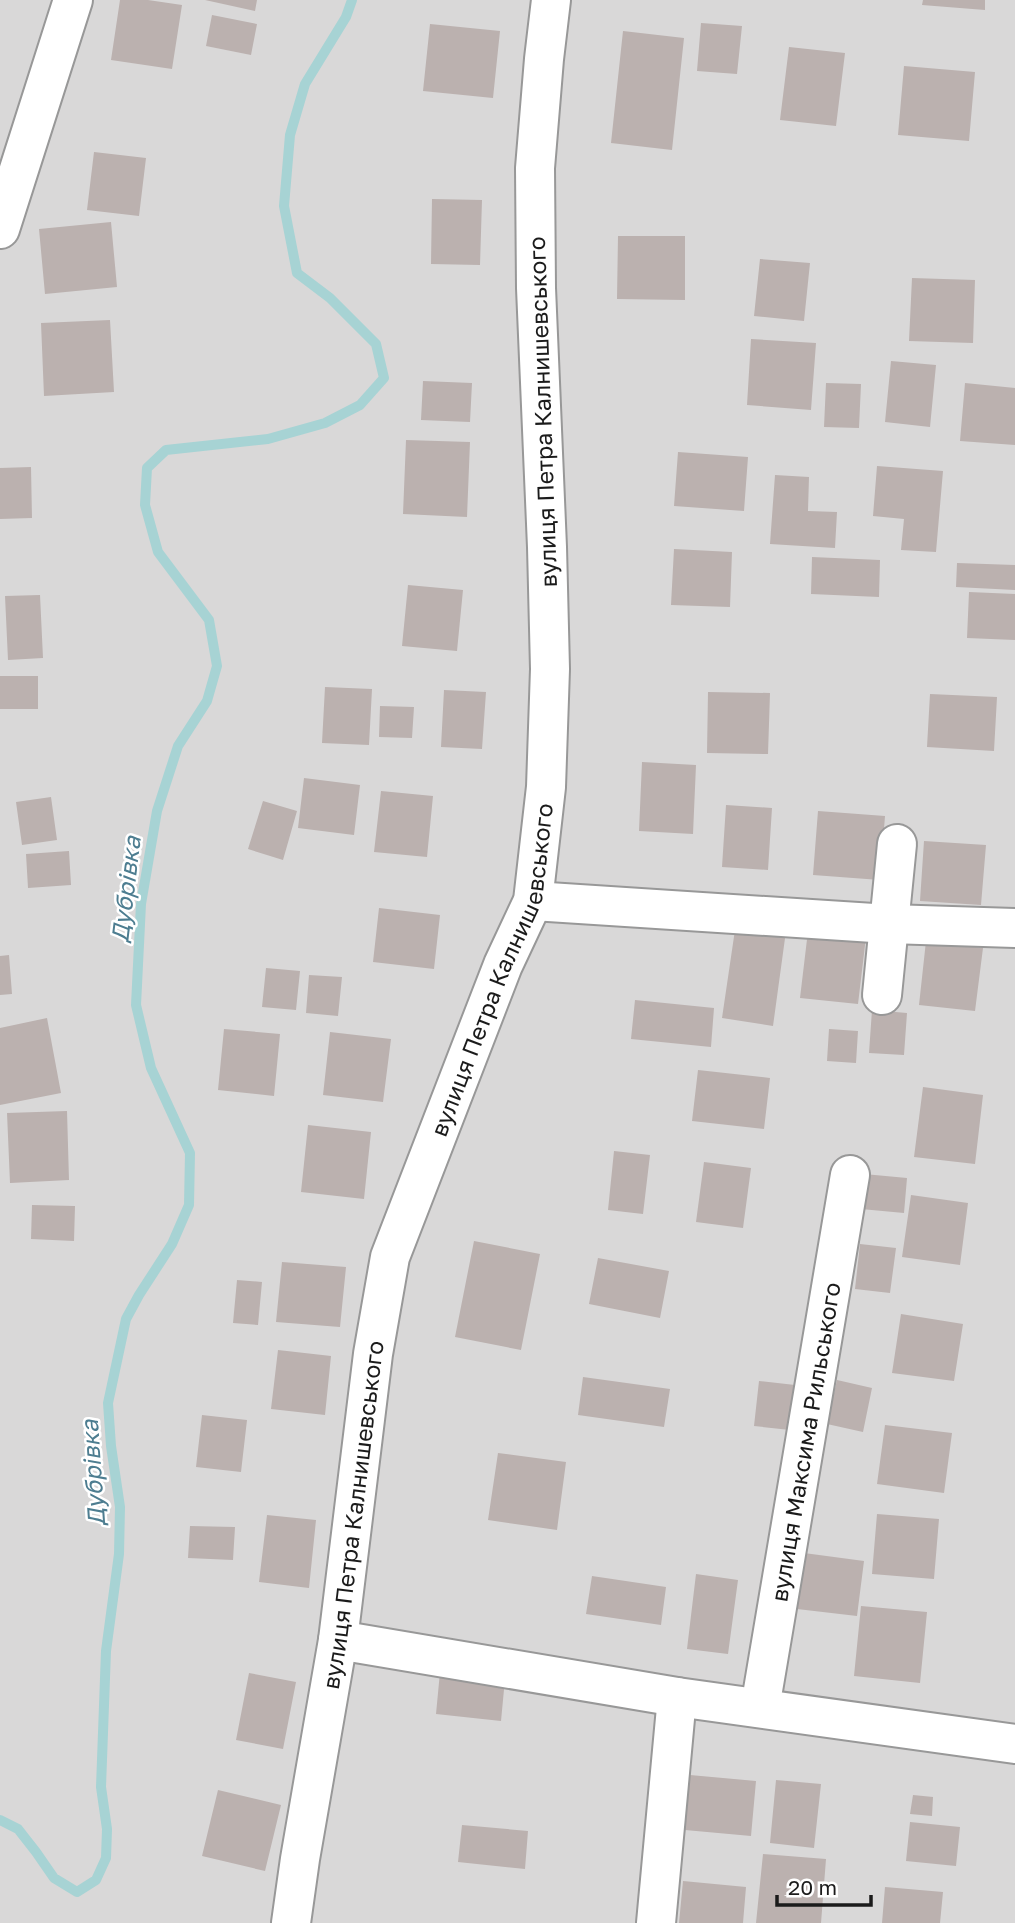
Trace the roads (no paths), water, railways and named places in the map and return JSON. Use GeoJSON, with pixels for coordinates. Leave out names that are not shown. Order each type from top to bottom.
{"type":"FeatureCollection","features":[{"type":"Feature","properties":{"kind":"street"},"geometry":{"type":"LineString","coordinates":[[0,229],[73,0]]}},
{"type":"Feature","properties":{"kind":"street","name":"вулиця Петра Калнишевського"},"geometry":{"type":"LineString","coordinates":[[291,1923],[338,1640],[373,1354],[390,1257],[503,965],[533,901],[546,788],[550,669],[536,288],[536,168],[551,0]]}},
{"type":"Feature","properties":{"kind":"street"},"geometry":{"type":"LineString","coordinates":[[882,995],[897,844]]}},
{"type":"Feature","properties":{"kind":"street"},"geometry":{"type":"LineString","coordinates":[[533,901],[889,924],[1015,928]]}},
{"type":"Feature","properties":{"kind":"street","name":"вулиця Максима Рильського"},"geometry":{"type":"LineString","coordinates":[[760,1709],[850,1175]]}},
{"type":"Feature","properties":{"kind":"street"},"geometry":{"type":"LineString","coordinates":[[338,1640],[677,1697],[1015,1744]]}},
{"type":"Feature","properties":{"kind":"street"},"geometry":{"type":"LineString","coordinates":[[656,1923],[677,1697]]}},
{"type":"Feature","properties":{"kind":"waterway","name":"Дубрівка"},"geometry":{"type":"LineString","coordinates":[[0,1820],[18,1829],[54,1878],[77,1892],[96,1880],[106,1858],[107,1829],[101,1787],[106,1651],[119,1554],[120,1507],[108,1403],[126,1319],[172,1244],[189,1205],[190,1153],[151,1068],[136,1005],[141,904],[157,811],[178,746],[207,701],[217,666],[209,620],[158,552],[145,505],[147,468],[166,450],[268,439],[325,423],[360,405],[384,378],[376,344],[330,298],[297,273],[284,206],[290,135],[305,84],[346,17],[352,0]]}}]}
